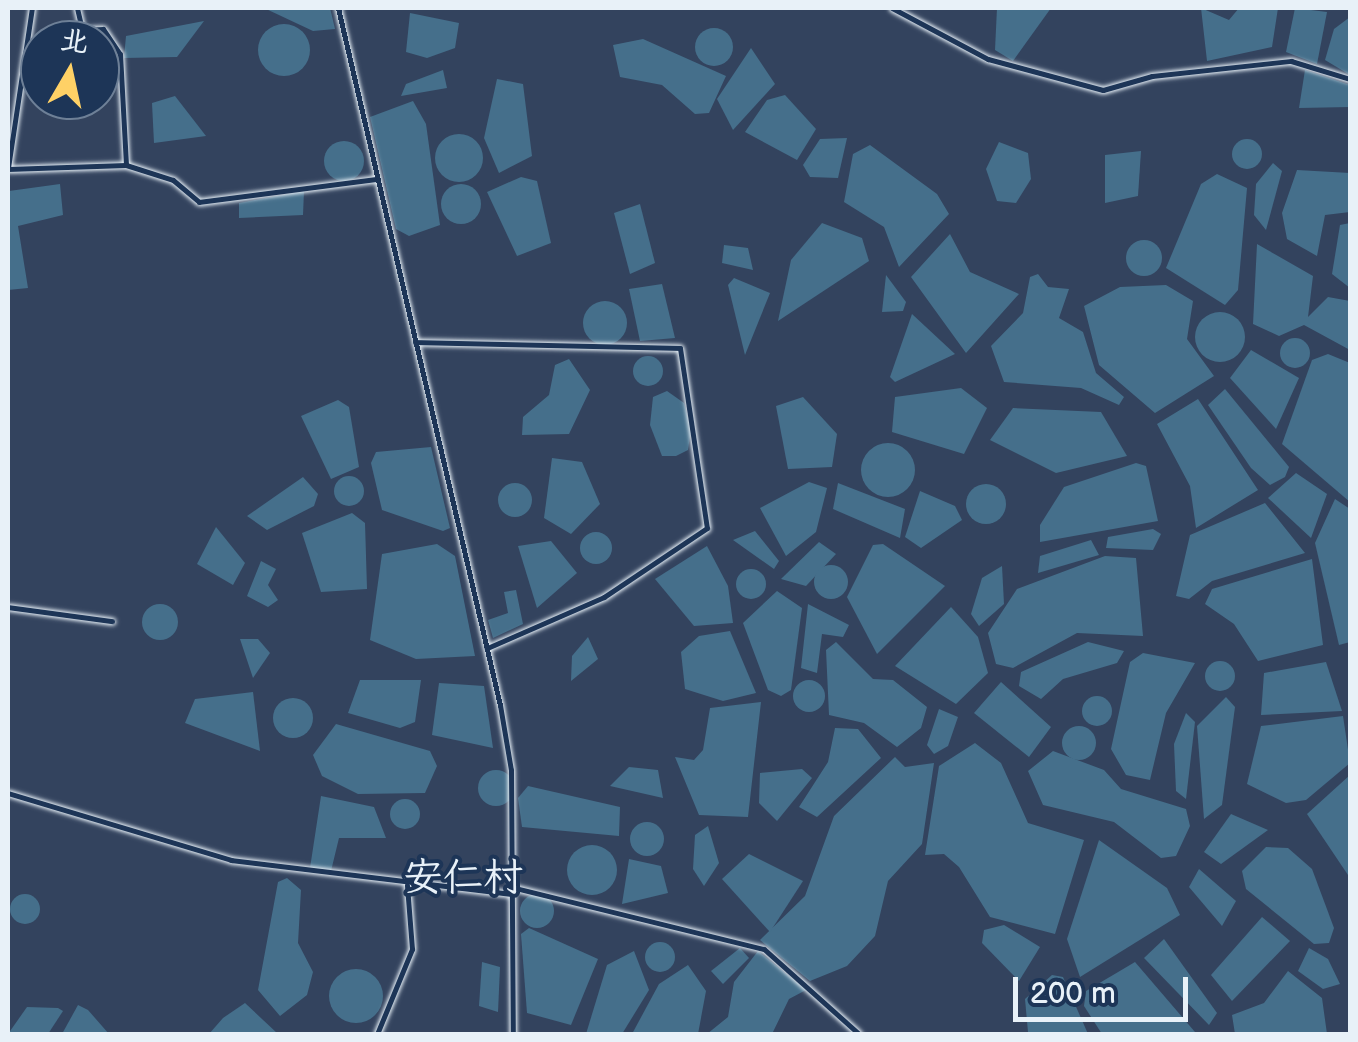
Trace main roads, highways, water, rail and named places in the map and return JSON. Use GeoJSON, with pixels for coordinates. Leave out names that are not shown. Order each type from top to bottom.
{"type":"FeatureCollection","features":[{"type":"Feature","properties":{"kind":"water"},"geometry":{"type":"Polygon","coordinates":[[[264,8],[330,8],[335,29],[313,31],[264,8]]]}},
{"type":"Feature","properties":{"kind":"water"},"geometry":{"type":"Polygon","coordinates":[[[997,8],[1051,8],[1013,61],[995,50],[997,8]]]}},
{"type":"Feature","properties":{"kind":"water"},"geometry":{"type":"Polygon","coordinates":[[[1201,8],[1229,20],[1239,8],[1278,8],[1272,47],[1207,61],[1201,8]]]}},
{"type":"Feature","properties":{"kind":"water"},"geometry":{"type":"Polygon","coordinates":[[[1295,8],[1327,12],[1317,64],[1286,52],[1295,8]]]}},
{"type":"Feature","properties":{"kind":"water"},"geometry":{"type":"Polygon","coordinates":[[[410,13],[459,23],[455,48],[427,58],[406,52],[410,13]]]}},
{"type":"Feature","properties":{"kind":"water"},"geometry":{"type":"Polygon","coordinates":[[[1350,17],[1350,75],[1325,60],[1334,29],[1350,17]]]}},
{"type":"Feature","properties":{"kind":"water"},"geometry":{"type":"Polygon","coordinates":[[[204,21],[177,57],[124,58],[126,36],[204,21]]]}},
{"type":"Feature","properties":{"kind":"water"},"geometry":{"type":"Polygon","coordinates":[[[284,24],[302,32],[310,50],[302,68],[284,76],[266,68],[258,50],[266,32],[284,24]]]}},
{"type":"Feature","properties":{"kind":"water"},"geometry":{"type":"Polygon","coordinates":[[[714,28],[727,34],[733,47],[727,60],[714,66],[701,60],[695,47],[701,34],[714,28]]]}},
{"type":"Feature","properties":{"kind":"water"},"geometry":{"type":"Polygon","coordinates":[[[643,39],[726,76],[709,113],[695,114],[662,85],[620,77],[613,45],[643,39]]]}},
{"type":"Feature","properties":{"kind":"water"},"geometry":{"type":"Polygon","coordinates":[[[751,48],[775,84],[733,130],[717,99],[751,48]]]}},
{"type":"Feature","properties":{"kind":"water"},"geometry":{"type":"Polygon","coordinates":[[[443,70],[447,88],[401,96],[406,84],[443,70]]]}},
{"type":"Feature","properties":{"kind":"water"},"geometry":{"type":"Polygon","coordinates":[[[1305,70],[1350,85],[1350,107],[1299,108],[1305,70]]]}},
{"type":"Feature","properties":{"kind":"water"},"geometry":{"type":"Polygon","coordinates":[[[497,79],[523,84],[532,156],[499,173],[484,138],[497,79]]]}},
{"type":"Feature","properties":{"kind":"water"},"geometry":{"type":"Polygon","coordinates":[[[785,95],[816,129],[797,160],[745,132],[767,100],[785,95]]]}},
{"type":"Feature","properties":{"kind":"water"},"geometry":{"type":"Polygon","coordinates":[[[175,96],[206,136],[154,143],[152,103],[175,96]]]}},
{"type":"Feature","properties":{"kind":"water"},"geometry":{"type":"Polygon","coordinates":[[[413,101],[426,124],[440,225],[409,236],[396,229],[370,117],[413,101]]]}},
{"type":"Feature","properties":{"kind":"water"},"geometry":{"type":"Polygon","coordinates":[[[459,134],[476,141],[483,158],[476,175],[459,182],[442,175],[435,158],[442,141],[459,134]]]}},
{"type":"Feature","properties":{"kind":"water"},"geometry":{"type":"Polygon","coordinates":[[[847,138],[838,178],[810,177],[803,165],[820,139],[847,138]]]}},
{"type":"Feature","properties":{"kind":"water"},"geometry":{"type":"Polygon","coordinates":[[[1247,139],[1258,143],[1262,154],[1258,165],[1247,169],[1236,165],[1232,154],[1236,143],[1247,139]]]}},
{"type":"Feature","properties":{"kind":"water"},"geometry":{"type":"Polygon","coordinates":[[[344,141],[358,147],[364,161],[358,175],[344,181],[330,175],[324,161],[330,147],[344,141]]]}},
{"type":"Feature","properties":{"kind":"water"},"geometry":{"type":"Polygon","coordinates":[[[999,142],[1028,153],[1031,179],[1016,203],[997,201],[986,169],[999,142]]]}},
{"type":"Feature","properties":{"kind":"water"},"geometry":{"type":"Polygon","coordinates":[[[870,145],[937,194],[949,214],[899,267],[884,227],[844,202],[853,154],[870,145]]]}},
{"type":"Feature","properties":{"kind":"water"},"geometry":{"type":"Polygon","coordinates":[[[1141,151],[1138,196],[1105,203],[1105,155],[1141,151]]]}},
{"type":"Feature","properties":{"kind":"water"},"geometry":{"type":"Polygon","coordinates":[[[1273,163],[1282,171],[1266,230],[1254,215],[1256,184],[1273,163]]]}},
{"type":"Feature","properties":{"kind":"water"},"geometry":{"type":"Polygon","coordinates":[[[1297,170],[1350,173],[1350,212],[1325,215],[1317,256],[1287,239],[1282,213],[1297,170]]]}},
{"type":"Feature","properties":{"kind":"water"},"geometry":{"type":"Polygon","coordinates":[[[1217,174],[1247,188],[1238,290],[1225,305],[1166,268],[1201,184],[1217,174]]]}},
{"type":"Feature","properties":{"kind":"water"},"geometry":{"type":"Polygon","coordinates":[[[521,177],[537,181],[551,243],[517,256],[487,192],[521,177]]]}},
{"type":"Feature","properties":{"kind":"water"},"geometry":{"type":"Polygon","coordinates":[[[60,184],[63,215],[18,226],[28,288],[8,290],[9,191],[60,184]]]}},
{"type":"Feature","properties":{"kind":"water"},"geometry":{"type":"Polygon","coordinates":[[[461,184],[475,190],[481,204],[475,218],[461,224],[447,218],[441,204],[447,190],[461,184]]]}},
{"type":"Feature","properties":{"kind":"water"},"geometry":{"type":"Polygon","coordinates":[[[304,191],[303,215],[239,218],[239,203],[304,191]]]}},
{"type":"Feature","properties":{"kind":"water"},"geometry":{"type":"Polygon","coordinates":[[[640,204],[655,263],[630,274],[614,213],[640,204]]]}},
{"type":"Feature","properties":{"kind":"water"},"geometry":{"type":"Polygon","coordinates":[[[822,223],[862,238],[869,261],[778,321],[791,260],[822,223]]]}},
{"type":"Feature","properties":{"kind":"water"},"geometry":{"type":"Polygon","coordinates":[[[1350,223],[1350,288],[1332,274],[1340,225],[1350,223]]]}},
{"type":"Feature","properties":{"kind":"water"},"geometry":{"type":"Polygon","coordinates":[[[950,234],[970,272],[1019,294],[966,353],[911,277],[950,234]]]}},
{"type":"Feature","properties":{"kind":"water"},"geometry":{"type":"Polygon","coordinates":[[[1144,240],[1157,245],[1162,258],[1157,271],[1144,276],[1131,271],[1126,258],[1131,245],[1144,240]]]}},
{"type":"Feature","properties":{"kind":"water"},"geometry":{"type":"Polygon","coordinates":[[[1257,244],[1313,276],[1308,317],[1328,297],[1350,301],[1350,350],[1304,325],[1279,336],[1253,324],[1257,244]]]}},
{"type":"Feature","properties":{"kind":"water"},"geometry":{"type":"Polygon","coordinates":[[[724,245],[748,248],[753,270],[722,263],[724,245]]]}},
{"type":"Feature","properties":{"kind":"water"},"geometry":{"type":"Polygon","coordinates":[[[1038,274],[1048,287],[1069,289],[1059,318],[1083,332],[1096,373],[1124,397],[1119,405],[1081,388],[1004,382],[991,346],[1023,313],[1030,277],[1038,274]]]}},
{"type":"Feature","properties":{"kind":"water"},"geometry":{"type":"Polygon","coordinates":[[[886,275],[906,302],[903,311],[882,312],[886,275]]]}},
{"type":"Feature","properties":{"kind":"water"},"geometry":{"type":"Polygon","coordinates":[[[734,278],[770,293],[745,355],[728,285],[734,278]]]}},
{"type":"Feature","properties":{"kind":"water"},"geometry":{"type":"Polygon","coordinates":[[[662,284],[675,338],[640,341],[629,289],[662,284]]]}},
{"type":"Feature","properties":{"kind":"water"},"geometry":{"type":"Polygon","coordinates":[[[1166,285],[1193,301],[1187,339],[1214,376],[1155,413],[1099,365],[1084,306],[1120,287],[1166,285]]]}},
{"type":"Feature","properties":{"kind":"water"},"geometry":{"type":"Polygon","coordinates":[[[605,301],[621,307],[627,323],[621,339],[605,345],[589,339],[583,323],[589,307],[605,301]]]}},
{"type":"Feature","properties":{"kind":"water"},"geometry":{"type":"Polygon","coordinates":[[[1220,312],[1238,319],[1245,337],[1238,355],[1220,362],[1202,355],[1195,337],[1202,319],[1220,312]]]}},
{"type":"Feature","properties":{"kind":"water"},"geometry":{"type":"Polygon","coordinates":[[[912,314],[955,354],[895,382],[890,377],[912,314]]]}},
{"type":"Feature","properties":{"kind":"water"},"geometry":{"type":"Polygon","coordinates":[[[1295,338],[1306,342],[1310,353],[1306,364],[1295,368],[1284,364],[1280,353],[1284,342],[1295,338]]]}},
{"type":"Feature","properties":{"kind":"water"},"geometry":{"type":"Polygon","coordinates":[[[1251,350],[1299,378],[1276,429],[1230,378],[1251,350]]]}},
{"type":"Feature","properties":{"kind":"water"},"geometry":{"type":"Polygon","coordinates":[[[1328,354],[1350,363],[1350,502],[1282,444],[1312,360],[1328,354]]]}},
{"type":"Feature","properties":{"kind":"water"},"geometry":{"type":"Polygon","coordinates":[[[648,356],[662,365],[663,371],[654,385],[648,386],[634,377],[633,371],[642,357],[648,356]]]}},
{"type":"Feature","properties":{"kind":"water"},"geometry":{"type":"Polygon","coordinates":[[[569,359],[590,390],[569,434],[522,435],[523,417],[549,395],[555,365],[569,359]]]}},
{"type":"Feature","properties":{"kind":"water"},"geometry":{"type":"Polygon","coordinates":[[[961,388],[987,408],[964,454],[892,432],[895,397],[961,388]]]}},
{"type":"Feature","properties":{"kind":"water"},"geometry":{"type":"Polygon","coordinates":[[[1225,389],[1289,467],[1285,477],[1270,485],[1251,468],[1208,405],[1225,389]]]}},
{"type":"Feature","properties":{"kind":"water"},"geometry":{"type":"Polygon","coordinates":[[[667,391],[684,403],[691,430],[688,450],[676,456],[662,456],[650,425],[653,397],[667,391]]]}},
{"type":"Feature","properties":{"kind":"water"},"geometry":{"type":"Polygon","coordinates":[[[803,397],[837,434],[832,467],[788,469],[776,406],[803,397]]]}},
{"type":"Feature","properties":{"kind":"water"},"geometry":{"type":"Polygon","coordinates":[[[1198,399],[1258,490],[1196,528],[1190,486],[1157,424],[1198,399]]]}},
{"type":"Feature","properties":{"kind":"water"},"geometry":{"type":"Polygon","coordinates":[[[338,400],[349,407],[359,467],[331,479],[301,416],[338,400]]]}},
{"type":"Feature","properties":{"kind":"water"},"geometry":{"type":"Polygon","coordinates":[[[1013,408],[1101,412],[1127,456],[1056,473],[990,440],[1013,408]]]}},
{"type":"Feature","properties":{"kind":"water"},"geometry":{"type":"Polygon","coordinates":[[[888,443],[907,451],[915,470],[907,489],[888,497],[869,489],[861,470],[869,451],[888,443]]]}},
{"type":"Feature","properties":{"kind":"water"},"geometry":{"type":"Polygon","coordinates":[[[431,447],[450,528],[443,531],[382,510],[371,463],[376,452],[431,447]]]}},
{"type":"Feature","properties":{"kind":"water"},"geometry":{"type":"Polygon","coordinates":[[[552,458],[582,462],[600,504],[571,534],[544,518],[552,458]]]}},
{"type":"Feature","properties":{"kind":"water"},"geometry":{"type":"Polygon","coordinates":[[[1136,463],[1146,466],[1158,521],[1040,542],[1040,525],[1064,487],[1136,463]]]}},
{"type":"Feature","properties":{"kind":"water"},"geometry":{"type":"Polygon","coordinates":[[[1296,473],[1327,494],[1311,538],[1268,498],[1296,473]]]}},
{"type":"Feature","properties":{"kind":"water"},"geometry":{"type":"Polygon","coordinates":[[[349,476],[360,480],[364,491],[360,502],[349,506],[338,502],[334,491],[338,480],[349,476]]]}},
{"type":"Feature","properties":{"kind":"water"},"geometry":{"type":"Polygon","coordinates":[[[303,477],[318,494],[314,506],[267,530],[247,516],[303,477]]]}},
{"type":"Feature","properties":{"kind":"water"},"geometry":{"type":"Polygon","coordinates":[[[809,482],[827,488],[816,532],[786,556],[760,508],[809,482]]]}},
{"type":"Feature","properties":{"kind":"water"},"geometry":{"type":"Polygon","coordinates":[[[515,483],[527,488],[532,500],[527,512],[515,517],[503,512],[498,500],[503,488],[515,483]]]}},
{"type":"Feature","properties":{"kind":"water"},"geometry":{"type":"Polygon","coordinates":[[[838,483],[905,509],[900,538],[833,509],[838,483]]]}},
{"type":"Feature","properties":{"kind":"water"},"geometry":{"type":"Polygon","coordinates":[[[986,484],[1000,490],[1006,504],[1000,518],[986,524],[972,518],[966,504],[972,490],[986,484]]]}},
{"type":"Feature","properties":{"kind":"water"},"geometry":{"type":"Polygon","coordinates":[[[920,491],[955,506],[962,520],[921,548],[905,537],[920,491]]]}},
{"type":"Feature","properties":{"kind":"water"},"geometry":{"type":"Polygon","coordinates":[[[1335,499],[1350,509],[1350,642],[1339,645],[1315,543],[1335,499]]]}},
{"type":"Feature","properties":{"kind":"water"},"geometry":{"type":"Polygon","coordinates":[[[1265,503],[1305,553],[1212,581],[1189,599],[1176,596],[1190,535],[1265,503]]]}},
{"type":"Feature","properties":{"kind":"water"},"geometry":{"type":"Polygon","coordinates":[[[352,513],[365,523],[367,589],[321,592],[302,533],[352,513]]]}},
{"type":"Feature","properties":{"kind":"water"},"geometry":{"type":"Polygon","coordinates":[[[216,527],[245,563],[233,585],[197,564],[216,527]]]}},
{"type":"Feature","properties":{"kind":"water"},"geometry":{"type":"Polygon","coordinates":[[[1153,529],[1161,534],[1153,550],[1106,548],[1108,537],[1153,529]]]}},
{"type":"Feature","properties":{"kind":"water"},"geometry":{"type":"Polygon","coordinates":[[[755,531],[779,561],[774,569],[733,540],[755,531]]]}},
{"type":"Feature","properties":{"kind":"water"},"geometry":{"type":"Polygon","coordinates":[[[596,532],[607,537],[612,548],[607,559],[596,564],[585,559],[580,548],[585,537],[596,532]]]}},
{"type":"Feature","properties":{"kind":"water"},"geometry":{"type":"Polygon","coordinates":[[[1091,540],[1099,555],[1038,573],[1040,556],[1091,540]]]}},
{"type":"Feature","properties":{"kind":"water"},"geometry":{"type":"Polygon","coordinates":[[[551,541],[577,573],[537,608],[518,546],[551,541]]]}},
{"type":"Feature","properties":{"kind":"water"},"geometry":{"type":"Polygon","coordinates":[[[819,542],[836,554],[806,586],[781,579],[819,542]]]}},
{"type":"Feature","properties":{"kind":"water"},"geometry":{"type":"Polygon","coordinates":[[[437,544],[455,556],[475,656],[416,659],[370,640],[382,554],[437,544]]]}},
{"type":"Feature","properties":{"kind":"water"},"geometry":{"type":"Polygon","coordinates":[[[883,544],[945,586],[877,654],[847,597],[873,545],[883,544]]]}},
{"type":"Feature","properties":{"kind":"water"},"geometry":{"type":"Polygon","coordinates":[[[707,546],[728,586],[733,623],[694,626],[655,579],[707,546]]]}},
{"type":"Feature","properties":{"kind":"water"},"geometry":{"type":"Polygon","coordinates":[[[1105,556],[1136,558],[1143,636],[1077,633],[1013,668],[996,664],[988,633],[1017,589],[1105,556]]]}},
{"type":"Feature","properties":{"kind":"water"},"geometry":{"type":"Polygon","coordinates":[[[1312,559],[1323,645],[1258,661],[1234,624],[1205,604],[1212,589],[1312,559]]]}},
{"type":"Feature","properties":{"kind":"water"},"geometry":{"type":"Polygon","coordinates":[[[261,561],[276,569],[268,585],[278,600],[268,607],[247,596],[261,561]]]}},
{"type":"Feature","properties":{"kind":"water"},"geometry":{"type":"Polygon","coordinates":[[[831,565],[843,570],[848,582],[843,594],[831,599],[819,594],[814,582],[819,570],[831,565]]]}},
{"type":"Feature","properties":{"kind":"water"},"geometry":{"type":"Polygon","coordinates":[[[1002,566],[1004,604],[979,626],[971,614],[982,578],[1002,566]]]}},
{"type":"Feature","properties":{"kind":"water"},"geometry":{"type":"Polygon","coordinates":[[[751,569],[762,573],[766,584],[762,595],[751,599],[740,595],[736,584],[740,573],[751,569]]]}},
{"type":"Feature","properties":{"kind":"water"},"geometry":{"type":"Polygon","coordinates":[[[516,590],[523,624],[493,638],[488,620],[508,613],[504,592],[516,590]]]}},
{"type":"Feature","properties":{"kind":"water"},"geometry":{"type":"Polygon","coordinates":[[[777,591],[802,608],[791,690],[781,696],[768,690],[743,623],[777,591]]]}},
{"type":"Feature","properties":{"kind":"water"},"geometry":{"type":"Polygon","coordinates":[[[160,604],[173,609],[178,622],[173,635],[160,640],[147,635],[142,622],[147,609],[160,604]]]}},
{"type":"Feature","properties":{"kind":"water"},"geometry":{"type":"Polygon","coordinates":[[[808,604],[849,625],[843,637],[822,634],[817,673],[801,668],[808,604]]]}},
{"type":"Feature","properties":{"kind":"water"},"geometry":{"type":"Polygon","coordinates":[[[951,607],[978,637],[988,673],[956,704],[895,666],[951,607]]]}},
{"type":"Feature","properties":{"kind":"water"},"geometry":{"type":"Polygon","coordinates":[[[730,631],[756,693],[723,701],[685,689],[681,652],[699,636],[730,631]]]}},
{"type":"Feature","properties":{"kind":"water"},"geometry":{"type":"Polygon","coordinates":[[[588,637],[598,659],[571,681],[572,656],[588,637]]]}},
{"type":"Feature","properties":{"kind":"water"},"geometry":{"type":"Polygon","coordinates":[[[240,639],[258,639],[270,653],[253,678],[240,639]]]}},
{"type":"Feature","properties":{"kind":"water"},"geometry":{"type":"Polygon","coordinates":[[[836,642],[873,679],[893,680],[927,707],[921,728],[897,747],[864,723],[829,715],[826,650],[836,642]]]}},
{"type":"Feature","properties":{"kind":"water"},"geometry":{"type":"Polygon","coordinates":[[[1088,642],[1124,651],[1117,663],[1063,679],[1041,699],[1019,686],[1021,672],[1088,642]]]}},
{"type":"Feature","properties":{"kind":"water"},"geometry":{"type":"Polygon","coordinates":[[[1143,653],[1195,663],[1166,713],[1150,780],[1126,775],[1111,749],[1130,662],[1143,653]]]}},
{"type":"Feature","properties":{"kind":"water"},"geometry":{"type":"Polygon","coordinates":[[[1220,661],[1230,666],[1235,676],[1230,686],[1220,691],[1210,686],[1205,676],[1210,666],[1220,661]]]}},
{"type":"Feature","properties":{"kind":"water"},"geometry":{"type":"Polygon","coordinates":[[[1326,662],[1342,711],[1261,715],[1264,673],[1326,662]]]}},
{"type":"Feature","properties":{"kind":"water"},"geometry":{"type":"Polygon","coordinates":[[[360,680],[421,680],[415,722],[400,728],[348,713],[360,680]]]}},
{"type":"Feature","properties":{"kind":"water"},"geometry":{"type":"Polygon","coordinates":[[[809,680],[820,685],[825,696],[820,707],[809,712],[798,707],[793,696],[798,685],[809,680]]]}},
{"type":"Feature","properties":{"kind":"water"},"geometry":{"type":"Polygon","coordinates":[[[1001,682],[1051,727],[1029,757],[974,713],[1001,682]]]}},
{"type":"Feature","properties":{"kind":"water"},"geometry":{"type":"Polygon","coordinates":[[[439,683],[484,686],[493,748],[432,735],[439,683]]]}},
{"type":"Feature","properties":{"kind":"water"},"geometry":{"type":"Polygon","coordinates":[[[253,692],[260,751],[185,723],[195,699],[253,692]]]}},
{"type":"Feature","properties":{"kind":"water"},"geometry":{"type":"Polygon","coordinates":[[[1097,696],[1111,705],[1112,711],[1103,725],[1097,726],[1083,717],[1082,711],[1091,697],[1097,696]]]}},
{"type":"Feature","properties":{"kind":"water"},"geometry":{"type":"Polygon","coordinates":[[[1226,697],[1235,707],[1222,805],[1204,819],[1197,726],[1226,697]]]}},
{"type":"Feature","properties":{"kind":"water"},"geometry":{"type":"Polygon","coordinates":[[[293,698],[307,704],[313,718],[307,732],[293,738],[279,732],[273,718],[279,704],[293,698]]]}},
{"type":"Feature","properties":{"kind":"water"},"geometry":{"type":"Polygon","coordinates":[[[761,702],[748,817],[699,815],[675,757],[694,760],[703,750],[710,708],[761,702]]]}},
{"type":"Feature","properties":{"kind":"water"},"geometry":{"type":"Polygon","coordinates":[[[939,709],[958,717],[948,746],[934,754],[927,745],[939,709]]]}},
{"type":"Feature","properties":{"kind":"water"},"geometry":{"type":"Polygon","coordinates":[[[1186,713],[1195,722],[1186,799],[1176,791],[1174,744],[1186,713]]]}},
{"type":"Feature","properties":{"kind":"water"},"geometry":{"type":"Polygon","coordinates":[[[1343,716],[1350,763],[1306,800],[1286,803],[1247,784],[1261,726],[1343,716]]]}},
{"type":"Feature","properties":{"kind":"water"},"geometry":{"type":"Polygon","coordinates":[[[336,724],[430,751],[437,766],[425,793],[358,794],[322,776],[313,755],[336,724]]]}},
{"type":"Feature","properties":{"kind":"water"},"geometry":{"type":"Polygon","coordinates":[[[1079,726],[1091,731],[1096,743],[1091,755],[1079,760],[1067,755],[1062,743],[1067,731],[1079,726]]]}},
{"type":"Feature","properties":{"kind":"water"},"geometry":{"type":"Polygon","coordinates":[[[835,728],[858,729],[881,758],[817,817],[799,807],[828,762],[835,728]]]}},
{"type":"Feature","properties":{"kind":"water"},"geometry":{"type":"Polygon","coordinates":[[[975,743],[1001,763],[1028,823],[1084,840],[1055,934],[990,917],[959,867],[944,854],[925,855],[939,766],[975,743]]]}},
{"type":"Feature","properties":{"kind":"water"},"geometry":{"type":"Polygon","coordinates":[[[1053,751],[1104,770],[1121,789],[1186,809],[1190,826],[1176,856],[1161,858],[1114,822],[1043,805],[1028,771],[1053,751]]]}},
{"type":"Feature","properties":{"kind":"water"},"geometry":{"type":"Polygon","coordinates":[[[895,757],[905,767],[934,763],[922,844],[888,881],[875,936],[847,966],[810,981],[760,940],[805,896],[834,816],[895,757]]]}},
{"type":"Feature","properties":{"kind":"water"},"geometry":{"type":"Polygon","coordinates":[[[629,767],[658,770],[663,798],[610,786],[629,767]]]}},
{"type":"Feature","properties":{"kind":"water"},"geometry":{"type":"Polygon","coordinates":[[[802,769],[812,778],[777,821],[759,803],[760,773],[802,769]]]}},
{"type":"Feature","properties":{"kind":"water"},"geometry":{"type":"Polygon","coordinates":[[[496,770],[509,775],[514,788],[509,801],[496,806],[483,801],[478,788],[483,775],[496,770]]]}},
{"type":"Feature","properties":{"kind":"water"},"geometry":{"type":"Polygon","coordinates":[[[1350,775],[1350,878],[1307,814],[1350,775]]]}},
{"type":"Feature","properties":{"kind":"water"},"geometry":{"type":"Polygon","coordinates":[[[528,786],[620,807],[619,836],[522,827],[518,798],[528,786]]]}},
{"type":"Feature","properties":{"kind":"water"},"geometry":{"type":"Polygon","coordinates":[[[321,796],[374,807],[386,838],[339,838],[331,871],[310,868],[321,796]]]}},
{"type":"Feature","properties":{"kind":"water"},"geometry":{"type":"Polygon","coordinates":[[[405,799],[416,803],[420,814],[416,825],[405,829],[394,825],[390,814],[394,803],[405,799]]]}},
{"type":"Feature","properties":{"kind":"water"},"geometry":{"type":"Polygon","coordinates":[[[1231,814],[1268,830],[1221,864],[1204,852],[1231,814]]]}},
{"type":"Feature","properties":{"kind":"water"},"geometry":{"type":"Polygon","coordinates":[[[647,822],[659,827],[664,839],[659,851],[647,856],[635,851],[630,839],[635,827],[647,822]]]}},
{"type":"Feature","properties":{"kind":"water"},"geometry":{"type":"Polygon","coordinates":[[[708,826],[719,863],[704,886],[693,869],[695,835],[708,826]]]}},
{"type":"Feature","properties":{"kind":"water"},"geometry":{"type":"Polygon","coordinates":[[[1099,840],[1167,888],[1180,915],[1080,977],[1067,939],[1099,840]]]}},
{"type":"Feature","properties":{"kind":"water"},"geometry":{"type":"Polygon","coordinates":[[[592,845],[610,852],[617,870],[610,888],[592,895],[574,888],[567,870],[574,852],[592,845]]]}},
{"type":"Feature","properties":{"kind":"water"},"geometry":{"type":"Polygon","coordinates":[[[1266,847],[1288,848],[1312,869],[1334,928],[1329,943],[1314,944],[1246,889],[1242,871],[1266,847]]]}},
{"type":"Feature","properties":{"kind":"water"},"geometry":{"type":"Polygon","coordinates":[[[749,854],[803,881],[770,932],[722,879],[749,854]]]}},
{"type":"Feature","properties":{"kind":"water"},"geometry":{"type":"Polygon","coordinates":[[[629,859],[661,866],[668,893],[622,904],[629,859]]]}},
{"type":"Feature","properties":{"kind":"water"},"geometry":{"type":"Polygon","coordinates":[[[1199,869],[1236,901],[1222,926],[1189,887],[1199,869]]]}},
{"type":"Feature","properties":{"kind":"water"},"geometry":{"type":"Polygon","coordinates":[[[287,878],[301,890],[298,943],[313,972],[307,995],[280,1016],[258,990],[278,882],[287,878]]]}},
{"type":"Feature","properties":{"kind":"water"},"geometry":{"type":"Polygon","coordinates":[[[25,894],[36,898],[40,909],[36,920],[25,924],[14,920],[10,909],[14,898],[25,894]]]}},
{"type":"Feature","properties":{"kind":"water"},"geometry":{"type":"Polygon","coordinates":[[[537,894],[549,899],[554,911],[549,923],[537,928],[525,923],[520,911],[525,899],[537,894]]]}},
{"type":"Feature","properties":{"kind":"water"},"geometry":{"type":"Polygon","coordinates":[[[1262,917],[1290,941],[1232,1001],[1211,975],[1262,917]]]}},
{"type":"Feature","properties":{"kind":"water"},"geometry":{"type":"Polygon","coordinates":[[[1004,925],[1040,947],[1019,981],[982,943],[984,930],[1004,925]]]}},
{"type":"Feature","properties":{"kind":"water"},"geometry":{"type":"Polygon","coordinates":[[[529,928],[598,959],[571,1025],[527,1013],[521,934],[529,928]]]}},
{"type":"Feature","properties":{"kind":"water"},"geometry":{"type":"Polygon","coordinates":[[[1164,939],[1217,1013],[1209,1025],[1144,958],[1164,939]]]}},
{"type":"Feature","properties":{"kind":"water"},"geometry":{"type":"Polygon","coordinates":[[[660,942],[671,946],[675,957],[671,968],[660,972],[649,968],[645,957],[649,946],[660,942]]]}},
{"type":"Feature","properties":{"kind":"water"},"geometry":{"type":"Polygon","coordinates":[[[740,948],[749,958],[723,984],[711,971],[740,948]]]}},
{"type":"Feature","properties":{"kind":"water"},"geometry":{"type":"Polygon","coordinates":[[[1309,948],[1328,959],[1340,984],[1323,989],[1298,971],[1309,948]]]}},
{"type":"Feature","properties":{"kind":"water"},"geometry":{"type":"Polygon","coordinates":[[[634,951],[649,990],[622,1034],[586,1034],[607,965],[634,951]]]}},
{"type":"Feature","properties":{"kind":"water"},"geometry":{"type":"Polygon","coordinates":[[[758,951],[806,990],[789,999],[772,1034],[707,1034],[728,1017],[734,982],[758,951]]]}},
{"type":"Feature","properties":{"kind":"water"},"geometry":{"type":"Polygon","coordinates":[[[482,962],[500,967],[498,1012],[479,1006],[482,962]]]}},
{"type":"Feature","properties":{"kind":"water"},"geometry":{"type":"Polygon","coordinates":[[[1135,962],[1195,1034],[1102,1034],[1084,1006],[1086,991],[1135,962]]]}},
{"type":"Feature","properties":{"kind":"water"},"geometry":{"type":"Polygon","coordinates":[[[688,965],[706,991],[698,1034],[632,1034],[659,984],[688,965]]]}},
{"type":"Feature","properties":{"kind":"water"},"geometry":{"type":"Polygon","coordinates":[[[356,969],[375,977],[383,996],[375,1015],[356,1023],[337,1015],[329,996],[337,977],[356,969]]]}},
{"type":"Feature","properties":{"kind":"water"},"geometry":{"type":"Polygon","coordinates":[[[1288,971],[1322,998],[1327,1034],[1235,1034],[1232,1015],[1264,1003],[1288,971]]]}},
{"type":"Feature","properties":{"kind":"water"},"geometry":{"type":"Polygon","coordinates":[[[1052,975],[1063,977],[1088,1034],[1028,1032],[1025,999],[1052,975]]]}},
{"type":"Feature","properties":{"kind":"water"},"geometry":{"type":"Polygon","coordinates":[[[245,1003],[278,1034],[209,1034],[223,1018],[245,1003]]]}},
{"type":"Feature","properties":{"kind":"water"},"geometry":{"type":"Polygon","coordinates":[[[78,1005],[88,1010],[109,1034],[62,1034],[78,1005]]]}},
{"type":"Feature","properties":{"kind":"water"},"geometry":{"type":"Polygon","coordinates":[[[27,1007],[63,1011],[48,1034],[8,1034],[27,1007]]]}},
{"type":"Feature","properties":{"kind":"district","name":"安仁村"},"geometry":{"type":"Point","coordinates":[463,878]}}]}
